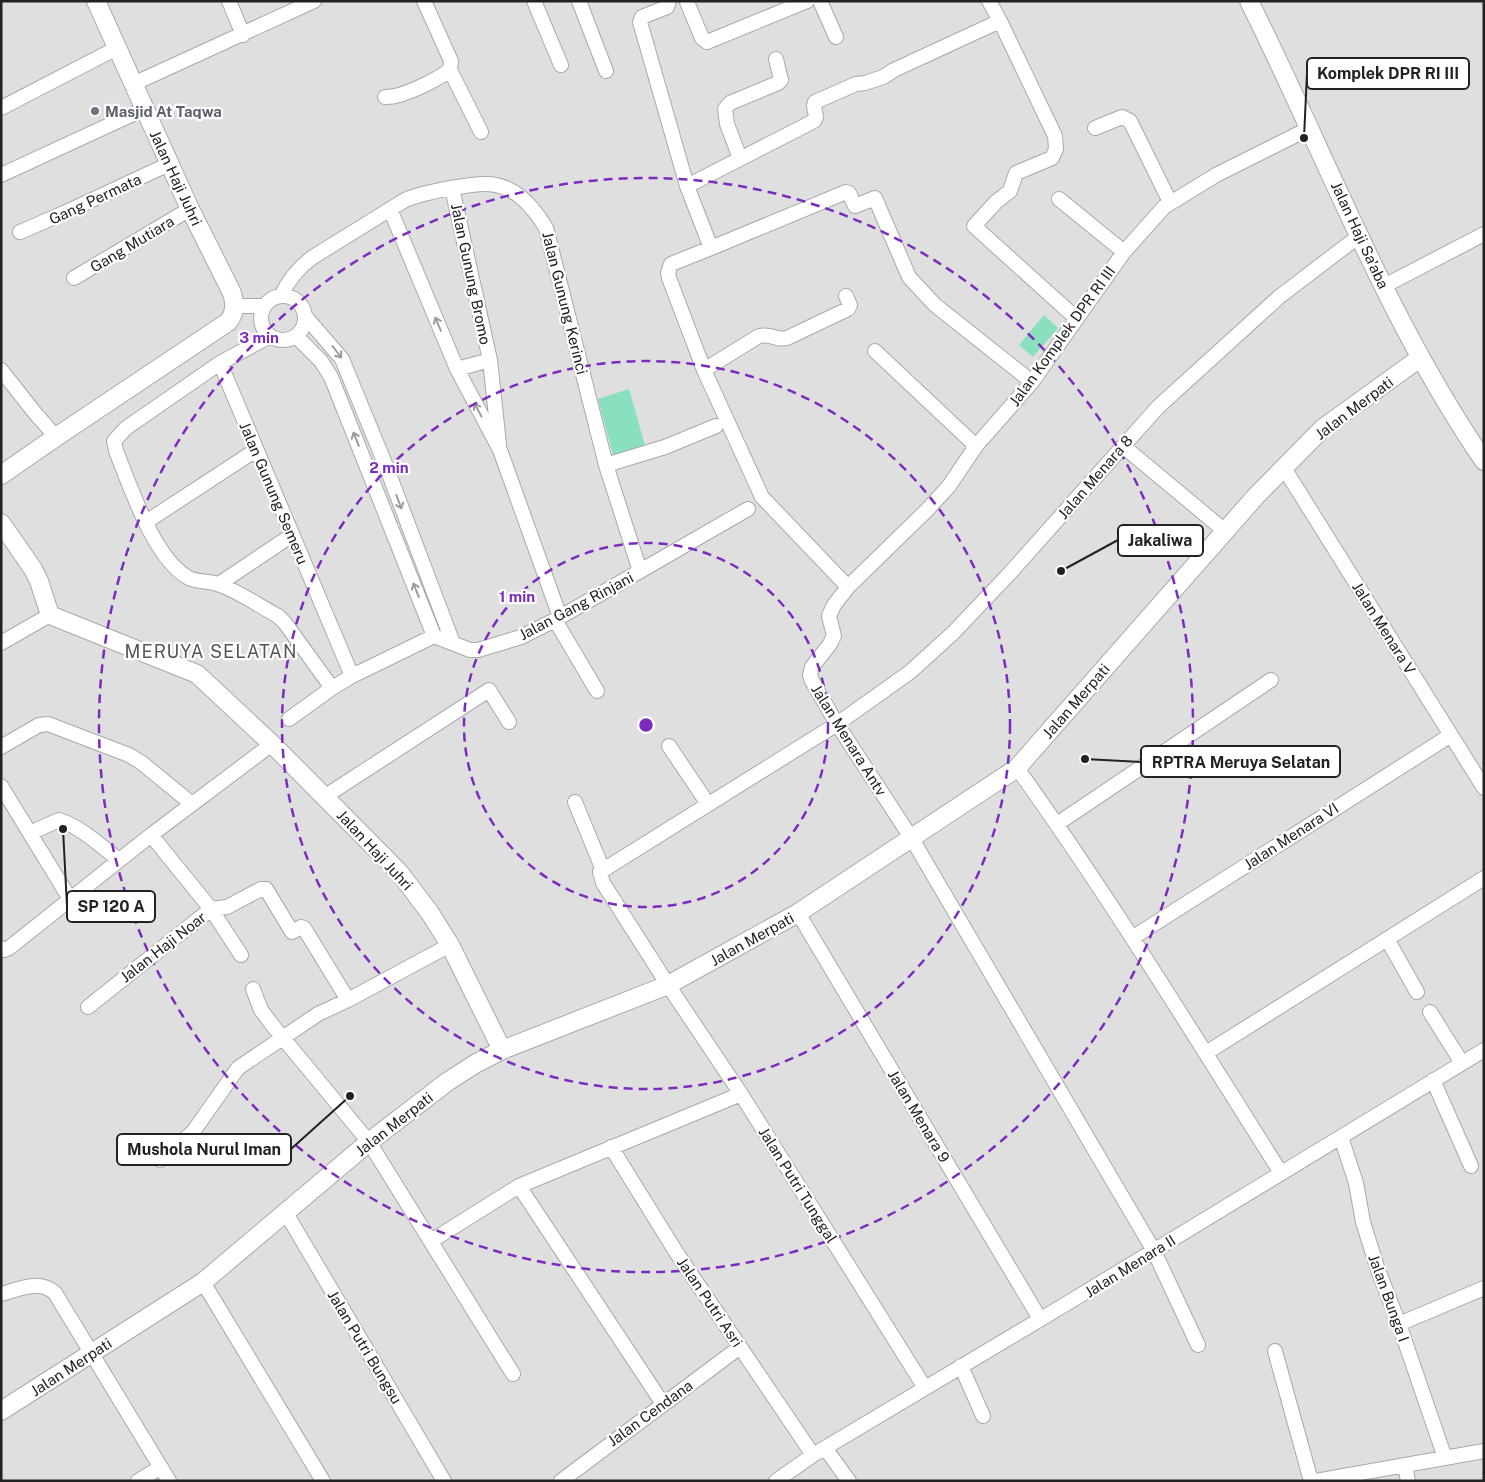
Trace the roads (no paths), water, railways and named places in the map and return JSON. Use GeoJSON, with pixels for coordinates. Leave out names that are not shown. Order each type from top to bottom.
{"type":"FeatureCollection","features":[{"type":"Feature","properties":{"kind":"street","name":"Jalan Haji Juhri"},"geometry":{"type":"LineString","coordinates":[[96,1],[169,164],[234,302]]}},
{"type":"Feature","properties":{"kind":"street"},"geometry":{"type":"LineString","coordinates":[[229,1],[243,35]]}},
{"type":"Feature","properties":{"kind":"street"},"geometry":{"type":"LineString","coordinates":[[133,84],[314,1]]}},
{"type":"Feature","properties":{"kind":"street"},"geometry":{"type":"LineString","coordinates":[[424,1],[451,61],[450,70],[481,132]]}},
{"type":"Feature","properties":{"kind":"street"},"geometry":{"type":"LineString","coordinates":[[534,1],[561,65]]}},
{"type":"Feature","properties":{"kind":"street"},"geometry":{"type":"LineString","coordinates":[[579,1],[606,71]]}},
{"type":"Feature","properties":{"kind":"street"},"geometry":{"type":"LineString","coordinates":[[711,248],[687,186],[640,20],[642,17],[665,8],[669,2],[676,6],[688,2],[702,38],[708,42],[807,1]]}},
{"type":"Feature","properties":{"kind":"street"},"geometry":{"type":"LineString","coordinates":[[820,1],[836,37]]}},
{"type":"Feature","properties":{"kind":"street"},"geometry":{"type":"LineString","coordinates":[[989,1],[1000,20],[1055,136],[1056,149],[1052,158],[1016,173],[1010,191],[996,202],[974,226],[1077,319]]}},
{"type":"Feature","properties":{"kind":"street","name":"Jalan Haji Sa'aba"},"geometry":{"type":"LineString","coordinates":[[1249,1],[1310,128],[1358,236],[1420,358],[1482,456]]}},
{"type":"Feature","properties":{"kind":"street"},"geometry":{"type":"LineString","coordinates":[[687,186],[815,120],[815,102],[856,84],[883,77],[1000,20]]}},
{"type":"Feature","properties":{"kind":"street"},"geometry":{"type":"LineString","coordinates":[[1,108],[117,48]]}},
{"type":"Feature","properties":{"kind":"street"},"geometry":{"type":"LineString","coordinates":[[740,158],[727,124],[725,109],[730,103],[778,83],[781,80],[776,59]]}},
{"type":"Feature","properties":{"kind":"street"},"geometry":{"type":"LineString","coordinates":[[385,97],[397,96],[442,76],[450,70]]}},
{"type":"Feature","properties":{"kind":"street"},"geometry":{"type":"LineString","coordinates":[[1,175],[144,109]]}},
{"type":"Feature","properties":{"kind":"street"},"geometry":{"type":"LineString","coordinates":[[1095,128],[1122,117],[1130,121],[1170,202]]}},
{"type":"Feature","properties":{"kind":"street","name":"Jalan Komplek DPR RI III"},"geometry":{"type":"LineString","coordinates":[[848,587],[949,486],[976,446],[1032,382],[1124,252],[1164,207],[1216,175],[1310,128]]}},
{"type":"Feature","properties":{"kind":"street","name":"Gang Permata"},"geometry":{"type":"LineString","coordinates":[[20,232],[169,164]]}},
{"type":"Feature","properties":{"kind":"street","name":"Jalan Gunung Kerinci"},"geometry":{"type":"LineString","coordinates":[[281,296],[290,279],[300,267],[313,257],[390,209],[420,194],[485,184],[504,187],[519,195],[530,204],[546,228],[606,465],[640,571]]}},
{"type":"Feature","properties":{"kind":"street","name":"Jalan Gunung Bromo"},"geometry":{"type":"LineString","coordinates":[[452,188],[490,360],[500,450]]}},
{"type":"Feature","properties":{"kind":"street"},"geometry":{"type":"LineString","coordinates":[[848,587],[762,497],[704,370],[668,273],[671,264],[846,192],[849,193],[856,206],[875,198],[909,277],[935,305],[1032,382]]}},
{"type":"Feature","properties":{"kind":"street"},"geometry":{"type":"LineString","coordinates":[[1059,199],[1124,252]]}},
{"type":"Feature","properties":{"kind":"street","name":"Gang Mutiara"},"geometry":{"type":"LineString","coordinates":[[74,278],[190,209]]}},
{"type":"Feature","properties":{"kind":"street","name":"Jalan Gunung Bromo"},"geometry":{"type":"LineString","coordinates":[[390,209],[457,369],[500,450],[558,618],[597,691]]}},
{"type":"Feature","properties":{"kind":"street"},"geometry":{"type":"LineString","coordinates":[[1384,286],[1484,234]]}},
{"type":"Feature","properties":{"kind":"street","name":"Jalan Menara 8"},"geometry":{"type":"LineString","coordinates":[[603,870],[837,724],[910,672],[953,633],[1010,574],[1158,407],[1279,297],[1358,236]]}},
{"type":"Feature","properties":{"kind":"street"},"geometry":{"type":"LineString","coordinates":[[281,296],[297,301],[303,310],[304,323],[296,336],[283,340],[270,336],[262,325],[264,306],[274,298],[281,296]]}},
{"type":"Feature","properties":{"kind":"street"},"geometry":{"type":"LineString","coordinates":[[704,370],[759,336],[767,334],[781,340],[848,309],[850,305],[846,296]]}},
{"type":"Feature","properties":{"kind":"street"},"geometry":{"type":"LineString","coordinates":[[1,475],[56,436],[228,322],[234,313],[234,302],[264,306]]}},
{"type":"Feature","properties":{"kind":"street"},"geometry":{"type":"LineString","coordinates":[[304,316],[342,359],[386,466],[453,643]]}},
{"type":"Feature","properties":{"kind":"street"},"geometry":{"type":"LineString","coordinates":[[270,336],[220,363],[126,428],[114,441],[116,451],[146,522],[166,559],[176,570],[189,579],[219,584],[281,619],[332,688]]}},
{"type":"Feature","properties":{"kind":"street"},"geometry":{"type":"LineString","coordinates":[[289,719],[352,676],[434,636],[331,377],[321,361],[296,336]]}},
{"type":"Feature","properties":{"kind":"street"},"geometry":{"type":"LineString","coordinates":[[875,351],[976,446]]}},
{"type":"Feature","properties":{"kind":"street","name":"Jalan Merpati"},"geometry":{"type":"LineString","coordinates":[[1,1411],[203,1282],[369,1142],[447,1082],[502,1050],[668,985],[798,913],[1017,768],[1225,531],[1323,428],[1420,358]]}},
{"type":"Feature","properties":{"kind":"street","name":"Jalan Gunung Bromo"},"geometry":{"type":"LineString","coordinates":[[457,369],[490,360]]}},
{"type":"Feature","properties":{"kind":"street","name":"Jalan Gunung Semeru"},"geometry":{"type":"LineString","coordinates":[[220,363],[352,676]]}},
{"type":"Feature","properties":{"kind":"street"},"geometry":{"type":"LineString","coordinates":[[1,370],[35,414],[56,436]]}},
{"type":"Feature","properties":{"kind":"street"},"geometry":{"type":"LineString","coordinates":[[606,465],[665,447],[716,426]]}},
{"type":"Feature","properties":{"kind":"street"},"geometry":{"type":"LineString","coordinates":[[1123,446],[1225,531]]}},
{"type":"Feature","properties":{"kind":"street"},"geometry":{"type":"LineString","coordinates":[[146,522],[256,450]]}},
{"type":"Feature","properties":{"kind":"street"},"geometry":{"type":"LineString","coordinates":[[370,474],[386,466]]}},
{"type":"Feature","properties":{"kind":"street","name":"Jalan Menara V"},"geometry":{"type":"LineString","coordinates":[[1284,468],[1484,788]]}},
{"type":"Feature","properties":{"kind":"street","name":"Jalan Gang Rinjani"},"geometry":{"type":"LineString","coordinates":[[434,636],[470,650],[478,650],[521,637],[558,618],[748,509]]}},
{"type":"Feature","properties":{"kind":"street"},"geometry":{"type":"LineString","coordinates":[[1,523],[33,569],[50,615],[1,643]]}},
{"type":"Feature","properties":{"kind":"street"},"geometry":{"type":"LineString","coordinates":[[219,584],[292,535]]}},
{"type":"Feature","properties":{"kind":"street","name":"Jalan Menara Antv"},"geometry":{"type":"LineString","coordinates":[[848,587],[834,605],[830,616],[834,636],[812,667],[810,674],[812,681],[837,724],[912,839],[1154,1251],[1198,1345]]}},
{"type":"Feature","properties":{"kind":"street","name":"Jalan Haji Juhri"},"geometry":{"type":"LineString","coordinates":[[50,615],[197,674],[272,744],[399,872],[430,913],[450,945],[502,1050]]}},
{"type":"Feature","properties":{"kind":"street"},"geometry":{"type":"LineString","coordinates":[[1056,824],[1271,680]]}},
{"type":"Feature","properties":{"kind":"street"},"geometry":{"type":"LineString","coordinates":[[324,797],[490,690],[509,722]]}},
{"type":"Feature","properties":{"kind":"street"},"geometry":{"type":"LineString","coordinates":[[1,747],[39,725],[48,724],[129,755],[142,763],[192,804]]}},
{"type":"Feature","properties":{"kind":"street","name":"Jalan Menara VI"},"geometry":{"type":"LineString","coordinates":[[1132,938],[1450,735]]}},
{"type":"Feature","properties":{"kind":"street"},"geometry":{"type":"LineString","coordinates":[[1,948],[4,950],[9,948],[151,835],[272,744]]}},
{"type":"Feature","properties":{"kind":"street"},"geometry":{"type":"LineString","coordinates":[[669,746],[708,804]]}},
{"type":"Feature","properties":{"kind":"street"},"geometry":{"type":"LineString","coordinates":[[1017,768],[1132,938],[1281,1173]]}},
{"type":"Feature","properties":{"kind":"street"},"geometry":{"type":"LineString","coordinates":[[1,786],[70,899]]}},
{"type":"Feature","properties":{"kind":"street","name":"Jalan Putri Tunggal"},"geometry":{"type":"LineString","coordinates":[[576,802],[603,870],[600,872],[600,876],[604,884],[668,985],[741,1094],[925,1388]]}},
{"type":"Feature","properties":{"kind":"street"},"geometry":{"type":"LineString","coordinates":[[30,833],[59,820],[87,836],[119,860]]}},
{"type":"Feature","properties":{"kind":"street","name":"Jalan Haji Noar"},"geometry":{"type":"LineString","coordinates":[[88,1006],[211,909],[151,835]]}},
{"type":"Feature","properties":{"kind":"street"},"geometry":{"type":"LineString","coordinates":[[1206,1053],[1484,878]]}},
{"type":"Feature","properties":{"kind":"street"},"geometry":{"type":"LineString","coordinates":[[240,954],[211,909],[227,907],[261,889],[266,889],[290,930],[292,932],[301,927],[304,928],[348,1000]]}},
{"type":"Feature","properties":{"kind":"street","name":"Jalan Menara 9"},"geometry":{"type":"LineString","coordinates":[[798,913],[1040,1319]]}},
{"type":"Feature","properties":{"kind":"street"},"geometry":{"type":"LineString","coordinates":[[1386,940],[1418,992]]}},
{"type":"Feature","properties":{"kind":"street"},"geometry":{"type":"LineString","coordinates":[[160,1160],[193,1132],[238,1068],[318,1014],[450,945]]}},
{"type":"Feature","properties":{"kind":"street"},"geometry":{"type":"LineString","coordinates":[[253,989],[261,1010],[369,1142],[513,1374]]}},
{"type":"Feature","properties":{"kind":"street"},"geometry":{"type":"LineString","coordinates":[[1430,1012],[1462,1063]]}},
{"type":"Feature","properties":{"kind":"street","name":"Jalan Menara II"},"geometry":{"type":"LineString","coordinates":[[776,1481],[813,1455],[1154,1251],[1484,1050]]}},
{"type":"Feature","properties":{"kind":"street"},"geometry":{"type":"LineString","coordinates":[[1433,1080],[1471,1166]]}},
{"type":"Feature","properties":{"kind":"street"},"geometry":{"type":"LineString","coordinates":[[431,1241],[519,1186],[741,1094]]}},
{"type":"Feature","properties":{"kind":"street","name":"Jalan Bunga I"},"geometry":{"type":"LineString","coordinates":[[1341,1137],[1356,1183],[1362,1222],[1445,1458]]}},
{"type":"Feature","properties":{"kind":"street","name":"Jalan Putri Asri"},"geometry":{"type":"LineString","coordinates":[[611,1147],[676,1252],[813,1455]]}},
{"type":"Feature","properties":{"kind":"street"},"geometry":{"type":"LineString","coordinates":[[519,1186],[663,1404]]}},
{"type":"Feature","properties":{"kind":"street","name":"Jalan Putri Bungsu"},"geometry":{"type":"LineString","coordinates":[[286,1213],[444,1481]]}},
{"type":"Feature","properties":{"kind":"street"},"geometry":{"type":"LineString","coordinates":[[203,1282],[323,1481]]}},
{"type":"Feature","properties":{"kind":"street"},"geometry":{"type":"LineString","coordinates":[[1,1294],[38,1286],[50,1289],[59,1299],[169,1481]]}},
{"type":"Feature","properties":{"kind":"street"},"geometry":{"type":"LineString","coordinates":[[1399,1324],[1484,1288]]}},
{"type":"Feature","properties":{"kind":"street","name":"Jalan Cendana"},"geometry":{"type":"LineString","coordinates":[[561,1481],[740,1347]]}},
{"type":"Feature","properties":{"kind":"street"},"geometry":{"type":"LineString","coordinates":[[1275,1351],[1310,1481]]}},
{"type":"Feature","properties":{"kind":"street"},"geometry":{"type":"LineString","coordinates":[[961,1366],[983,1416]]}},
{"type":"Feature","properties":{"kind":"street"},"geometry":{"type":"LineString","coordinates":[[825,1448],[849,1481]]}},
{"type":"Feature","properties":{"kind":"street"},"geometry":{"type":"LineString","coordinates":[[1316,1481],[1484,1451]]}},
{"type":"Feature","properties":{"kind":"street"},"geometry":{"type":"LineString","coordinates":[[1405,1465],[1408,1481]]}},
{"type":"Feature","properties":{"kind":"street"},"geometry":{"type":"LineString","coordinates":[[138,1481],[161,1468]]}},
{"type":"Feature","properties":{"kind":"place","name":"Masjid At Taqwa"},"geometry":{"type":"Point","coordinates":[95,111]}},
{"type":"Feature","properties":{"kind":"place","name":"Komplek DPR RI III"},"geometry":{"type":"Point","coordinates":[1304,138]}},
{"type":"Feature","properties":{"kind":"place","name":"Jakaliwa"},"geometry":{"type":"Point","coordinates":[1061,571]}},
{"type":"Feature","properties":{"kind":"place","name":"RPTRA Meruya Selatan"},"geometry":{"type":"Point","coordinates":[1085,759]}},
{"type":"Feature","properties":{"kind":"place","name":"SP 120 A"},"geometry":{"type":"Point","coordinates":[63,829]}},
{"type":"Feature","properties":{"kind":"place","name":"Mushola Nurul Iman"},"geometry":{"type":"Point","coordinates":[350,1096]}},
{"type":"Feature","properties":{"kind":"district","name":"MERUYA SELATAN"},"geometry":{"type":"Point","coordinates":[211,651]}}]}
